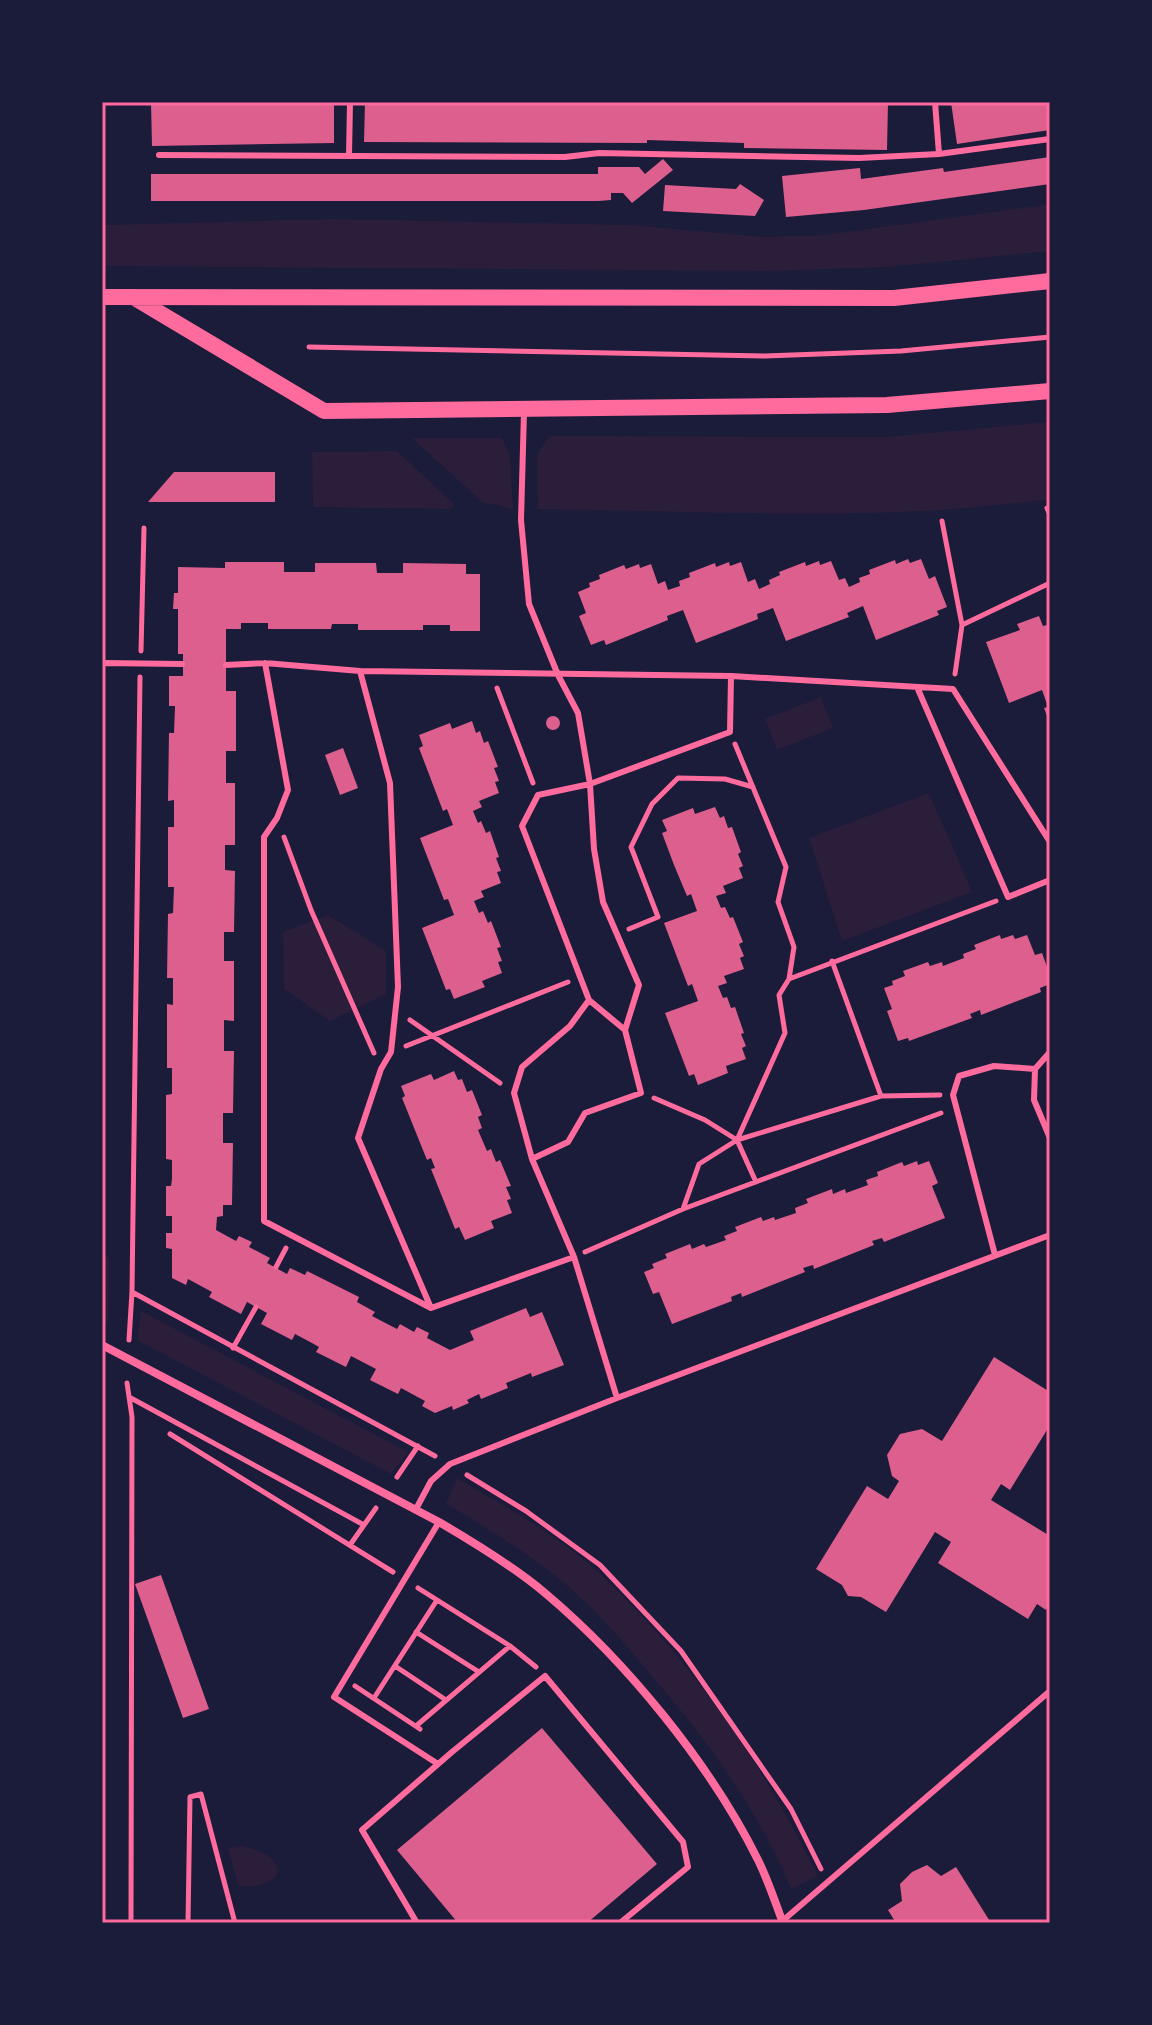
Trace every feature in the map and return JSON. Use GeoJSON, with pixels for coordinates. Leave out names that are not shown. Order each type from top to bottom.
{"type":"FeatureCollection","features":[{"type":"Feature","properties":{"kind":"main road"},"geometry":{"type":"LineString","coordinates":[[102,297],[894,298],[1050,281]]}},
{"type":"Feature","properties":{"kind":"main road"},"geometry":{"type":"LineString","coordinates":[[133,297],[324,411],[887,405],[1050,391]]}},
{"type":"Feature","properties":{"kind":"street"},"geometry":{"type":"LineString","coordinates":[[102,1345],[416,1509],[481,1547],[545,1593],[604,1648],[666,1720],[726,1803],[759,1861],[782,1922]]}},
{"type":"Feature","properties":{"kind":"lane"},"geometry":{"type":"LineString","coordinates":[[349,156],[350,102]]}},
{"type":"Feature","properties":{"kind":"lane"},"geometry":{"type":"LineString","coordinates":[[935,102],[939,154]]}},
{"type":"Feature","properties":{"kind":"lane"},"geometry":{"type":"LineString","coordinates":[[159,155],[565,157],[599,153],[859,158],[939,154],[1050,139]]}},
{"type":"Feature","properties":{"kind":"lane"},"geometry":{"type":"LineString","coordinates":[[524,409],[521,520],[529,604],[558,675],[578,713],[590,784],[594,849],[603,902],[639,985],[625,1030],[641,1093],[585,1113],[568,1142],[532,1159]]}},
{"type":"Feature","properties":{"kind":"lane"},"geometry":{"type":"LineString","coordinates":[[102,679],[102,663],[182,664]]}},
{"type":"Feature","properties":{"kind":"lane"},"geometry":{"type":"LineString","coordinates":[[226,665],[265,663],[360,671],[491,674],[731,676],[953,689],[1050,842]]}},
{"type":"Feature","properties":{"kind":"lane"},"geometry":{"type":"LineString","coordinates":[[265,663],[288,790],[277,818],[264,837],[264,1221],[431,1308],[574,1257]]}},
{"type":"Feature","properties":{"kind":"lane"},"geometry":{"type":"LineString","coordinates":[[360,671],[390,783],[397,1011],[391,1052],[381,1069],[358,1138],[431,1308]]}},
{"type":"Feature","properties":{"kind":"lane"},"geometry":{"type":"LineString","coordinates":[[625,1030],[589,1000],[522,826],[538,795],[590,784],[730,732],[731,676]]}},
{"type":"Feature","properties":{"kind":"lane"},"geometry":{"type":"LineString","coordinates":[[917,687],[1008,897],[1050,880]]}},
{"type":"Feature","properties":{"kind":"lane"},"geometry":{"type":"LineString","coordinates":[[589,1000],[570,1026],[522,1067],[514,1093],[532,1159],[574,1257],[617,1398]]}},
{"type":"Feature","properties":{"kind":"lane"},"geometry":{"type":"LineString","coordinates":[[1050,1052],[1035,1069],[1034,1100],[1050,1138]]}},
{"type":"Feature","properties":{"kind":"lane"},"geometry":{"type":"LineString","coordinates":[[995,1255],[953,1095],[959,1076],[994,1066],[1035,1069]]}},
{"type":"Feature","properties":{"kind":"lane"},"geometry":{"type":"LineString","coordinates":[[416,1509],[431,1481],[450,1464],[1050,1235]]}},
{"type":"Feature","properties":{"kind":"lane"},"geometry":{"type":"LineString","coordinates":[[438,1764],[334,1697],[439,1522]]}},
{"type":"Feature","properties":{"kind":"lane"},"geometry":{"type":"LineString","coordinates":[[417,1923],[362,1830],[545,1676],[683,1842],[688,1867],[620,1923]]}},
{"type":"Feature","properties":{"kind":"lane"},"geometry":{"type":"LineString","coordinates":[[782,1922],[1050,1691]]}},
{"type":"Feature","properties":{"kind":"path"},"geometry":{"type":"LineString","coordinates":[[309,347],[765,356],[901,351],[1050,337]]}},
{"type":"Feature","properties":{"kind":"path"},"geometry":{"type":"LineString","coordinates":[[1047,508],[1050,515]]}},
{"type":"Feature","properties":{"kind":"path"},"geometry":{"type":"LineString","coordinates":[[942,521],[962,625],[953,689]]}},
{"type":"Feature","properties":{"kind":"path"},"geometry":{"type":"LineString","coordinates":[[129,1340],[144,528]]}},
{"type":"Feature","properties":{"kind":"path"},"geometry":{"type":"LineString","coordinates":[[962,625],[1050,583]]}},
{"type":"Feature","properties":{"kind":"path"},"geometry":{"type":"LineString","coordinates":[[491,674],[538,795]]}},
{"type":"Feature","properties":{"kind":"path"},"geometry":{"type":"LineString","coordinates":[[730,732],[786,867],[778,902],[794,947],[789,979],[779,995],[785,1033],[737,1140]]}},
{"type":"Feature","properties":{"kind":"path"},"geometry":{"type":"LineString","coordinates":[[617,934],[658,917],[631,847],[652,804],[678,778],[725,779],[753,787]]}},
{"type":"Feature","properties":{"kind":"path"},"geometry":{"type":"LineString","coordinates":[[277,818],[311,910],[381,1069]]}},
{"type":"Feature","properties":{"kind":"path"},"geometry":{"type":"LineString","coordinates":[[789,979],[1008,897]]}},
{"type":"Feature","properties":{"kind":"path"},"geometry":{"type":"LineString","coordinates":[[832,961],[881,1096]]}},
{"type":"Feature","properties":{"kind":"path"},"geometry":{"type":"LineString","coordinates":[[391,1052],[580,977]]}},
{"type":"Feature","properties":{"kind":"path"},"geometry":{"type":"LineString","coordinates":[[397,1011],[514,1093]]}},
{"type":"Feature","properties":{"kind":"path"},"geometry":{"type":"LineString","coordinates":[[641,1093],[705,1120],[737,1140],[756,1182]]}},
{"type":"Feature","properties":{"kind":"path"},"geometry":{"type":"LineString","coordinates":[[683,1209],[699,1164],[737,1140],[881,1096],[953,1095]]}},
{"type":"Feature","properties":{"kind":"path"},"geometry":{"type":"LineString","coordinates":[[574,1257],[683,1209],[957,1107]]}},
{"type":"Feature","properties":{"kind":"path"},"geometry":{"type":"LineString","coordinates":[[132,1292],[450,1464],[526,1511],[600,1565],[681,1651],[791,1809],[827,1881]]}},
{"type":"Feature","properties":{"kind":"path"},"geometry":{"type":"LineString","coordinates":[[233,1348],[256,1307]]}},
{"type":"Feature","properties":{"kind":"path"},"geometry":{"type":"LineString","coordinates":[[127,1383],[132,1417],[131,1923]]}},
{"type":"Feature","properties":{"kind":"path"},"geometry":{"type":"LineString","coordinates":[[129,1396],[364,1525]]}},
{"type":"Feature","properties":{"kind":"path"},"geometry":{"type":"LineString","coordinates":[[170,1434],[510,1646],[545,1676]]}},
{"type":"Feature","properties":{"kind":"path"},"geometry":{"type":"LineString","coordinates":[[397,1477],[418,1446]]}},
{"type":"Feature","properties":{"kind":"path"},"geometry":{"type":"LineString","coordinates":[[350,1545],[376,1508]]}},
{"type":"Feature","properties":{"kind":"path"},"geometry":{"type":"LineString","coordinates":[[374,1698],[437,1600]]}},
{"type":"Feature","properties":{"kind":"path"},"geometry":{"type":"LineString","coordinates":[[416,1632],[479,1672]]}},
{"type":"Feature","properties":{"kind":"path"},"geometry":{"type":"LineString","coordinates":[[416,1726],[510,1646]]}},
{"type":"Feature","properties":{"kind":"path"},"geometry":{"type":"LineString","coordinates":[[395,1666],[446,1700]]}},
{"type":"Feature","properties":{"kind":"path"},"geometry":{"type":"LineString","coordinates":[[344,1679],[452,1752]]}},
{"type":"Feature","properties":{"kind":"path"},"geometry":{"type":"LineString","coordinates":[[188,1923],[190,1797],[201,1794],[235,1923]]}},
{"type":"Feature","properties":{"kind":"shaded area"},"geometry":{"type":"Polygon","coordinates":[[[1050,204],[1050,251],[888,267],[764,271],[102,266],[102,225],[331,219],[630,225],[765,237],[824,235],[1050,204]]]}},
{"type":"Feature","properties":{"kind":"shaded area"},"geometry":{"type":"Polygon","coordinates":[[[1050,422],[1050,499],[923,511],[859,513],[538,509],[537,455],[549,436],[886,437],[1050,422]]]}},
{"type":"Feature","properties":{"kind":"shaded area"},"geometry":{"type":"Polygon","coordinates":[[[412,438],[502,438],[510,457],[513,509],[482,502],[412,438]]]}},
{"type":"Feature","properties":{"kind":"shaded area"},"geometry":{"type":"Polygon","coordinates":[[[397,451],[453,503],[453,507],[313,507],[312,452],[397,451]]]}},
{"type":"Feature","properties":{"kind":"shaded area"},"geometry":{"type":"Polygon","coordinates":[[[821,697],[833,728],[777,750],[765,719],[821,697]]]}},
{"type":"Feature","properties":{"kind":"shaded area"},"geometry":{"type":"Polygon","coordinates":[[[929,793],[972,892],[842,941],[809,838],[929,793]]]}},
{"type":"Feature","properties":{"kind":"shaded area"},"geometry":{"type":"Polygon","coordinates":[[[328,915],[386,951],[386,994],[330,1021],[284,989],[283,932],[328,915]]]}},
{"type":"Feature","properties":{"kind":"shaded area"},"geometry":{"type":"Polygon","coordinates":[[[102,1256],[109,1257],[108,1323],[102,1319],[102,1256]]]}},
{"type":"Feature","properties":{"kind":"shaded area"},"geometry":{"type":"Polygon","coordinates":[[[141,1311],[408,1452],[391,1474],[137,1340],[141,1311]]]}},
{"type":"Feature","properties":{"kind":"shaded area"},"geometry":{"type":"Polygon","coordinates":[[[457,1478],[566,1546],[632,1605],[694,1676],[722,1714],[773,1794],[818,1876],[791,1889],[763,1831],[730,1776],[672,1700],[630,1649],[571,1589],[517,1548],[446,1504],[457,1478]]]}},
{"type":"Feature","properties":{"kind":"shaded area"},"geometry":{"type":"Polygon","coordinates":[[[241,1846],[272,1859],[278,1872],[275,1877],[254,1886],[238,1885],[228,1848],[241,1846]]]}},
{"type":"Feature","properties":{"kind":"building"},"geometry":{"type":"Polygon","coordinates":[[[151,102],[334,102],[334,143],[152,146],[151,102]]]}},
{"type":"Feature","properties":{"kind":"building"},"geometry":{"type":"Polygon","coordinates":[[[365,102],[888,102],[887,150],[744,148],[744,143],[647,140],[647,143],[364,142],[365,102]]]}},
{"type":"Feature","properties":{"kind":"building"},"geometry":{"type":"Polygon","coordinates":[[[951,102],[1050,102],[1050,130],[957,144],[951,102]]]}},
{"type":"Feature","properties":{"kind":"building"},"geometry":{"type":"Polygon","coordinates":[[[1050,157],[1050,184],[864,210],[786,217],[782,176],[860,168],[861,179],[943,168],[944,172],[1050,157]]]}},
{"type":"Feature","properties":{"kind":"building"},"geometry":{"type":"Polygon","coordinates":[[[663,159],[673,170],[632,203],[623,193],[611,193],[611,200],[598,201],[151,201],[151,174],[598,174],[598,167],[639,167],[645,174],[663,159]]]}},
{"type":"Feature","properties":{"kind":"building"},"geometry":{"type":"Polygon","coordinates":[[[740,184],[764,200],[755,216],[663,211],[665,185],[736,189],[740,184]]]}},
{"type":"Feature","properties":{"kind":"building"},"geometry":{"type":"Polygon","coordinates":[[[174,472],[275,472],[275,502],[148,502],[174,472]]]}},
{"type":"Feature","properties":{"kind":"building"},"geometry":{"type":"Polygon","coordinates":[[[908,559],[910,563],[921,559],[929,579],[935,576],[947,607],[937,611],[939,615],[876,640],[863,606],[847,613],[849,617],[786,641],[773,608],[757,614],[758,619],[696,643],[683,610],[667,616],[668,620],[606,645],[604,640],[591,645],[579,616],[586,613],[578,592],[600,579],[599,575],[624,565],[626,569],[651,564],[658,584],[665,581],[668,590],[680,586],[679,581],[690,577],[689,573],[715,563],[716,567],[741,562],[748,582],[755,579],[759,589],[770,584],[769,580],[780,575],[779,572],[805,562],[806,566],[831,561],[839,580],[845,578],[849,587],[870,574],[869,570],[895,560],[896,564],[908,559]]]}},
{"type":"Feature","properties":{"kind":"building"},"geometry":{"type":"Polygon","coordinates":[[[225,562],[284,562],[284,572],[315,572],[315,563],[376,563],[377,573],[403,573],[403,563],[466,564],[466,574],[480,574],[480,631],[450,631],[450,625],[423,625],[423,630],[358,630],[358,624],[332,624],[331,629],[268,629],[268,623],[241,623],[241,629],[226,629],[226,691],[236,691],[236,751],[226,751],[226,783],[235,783],[235,845],[225,845],[225,870],[235,871],[234,932],[224,932],[224,961],[234,961],[234,1021],[224,1020],[224,1051],[234,1051],[233,1113],[223,1113],[223,1143],[233,1143],[232,1205],[223,1205],[223,1216],[217,1217],[216,1230],[236,1241],[239,1236],[252,1242],[249,1247],[270,1258],[267,1263],[287,1274],[290,1268],[305,1275],[307,1271],[359,1297],[357,1302],[375,1312],[372,1316],[397,1329],[400,1324],[414,1332],[417,1327],[429,1333],[427,1338],[450,1350],[474,1340],[470,1331],[526,1308],[530,1317],[542,1312],[564,1365],[506,1383],[508,1388],[481,1399],[479,1394],[467,1400],[469,1403],[453,1410],[452,1406],[435,1413],[422,1406],[425,1401],[401,1388],[398,1394],[370,1380],[376,1369],[351,1356],[346,1367],[316,1352],[319,1347],[295,1334],[292,1340],[261,1324],[267,1313],[247,1302],[241,1314],[209,1297],[212,1292],[188,1279],[186,1285],[172,1278],[172,1249],[166,1248],[166,1233],[172,1233],[172,1216],[166,1216],[166,1186],[171,1186],[172,1160],[166,1159],[166,1095],[172,1094],[172,1068],[167,1068],[167,1004],[173,1005],[173,978],[167,978],[168,914],[173,913],[174,887],[168,887],[168,827],[174,827],[174,800],[168,801],[169,733],[174,733],[175,706],[169,706],[169,676],[183,676],[183,654],[178,654],[178,609],[173,609],[174,593],[178,593],[178,567],[225,568],[225,562]]]}},
{"type":"Feature","properties":{"kind":"building"},"geometry":{"type":"Polygon","coordinates":[[[1039,616],[1050,632],[1050,724],[1042,690],[1009,703],[986,642],[1020,630],[1017,624],[1039,616]]]}},
{"type":"Feature","properties":{"kind":"building"},"geometry":{"type":"Polygon","coordinates":[[[553,716],[560,723],[553,730],[546,723],[553,716]]]}},
{"type":"Feature","properties":{"kind":"building"},"geometry":{"type":"Polygon","coordinates":[[[472,721],[484,743],[488,741],[498,767],[494,768],[499,793],[479,801],[482,807],[473,811],[486,833],[490,831],[499,857],[496,858],[501,871],[497,872],[501,883],[481,891],[484,897],[474,901],[479,913],[483,911],[488,923],[491,921],[501,947],[497,948],[502,973],[482,981],[485,987],[454,999],[450,989],[446,990],[422,928],[454,915],[448,899],[444,900],[420,838],[453,825],[447,809],[443,811],[419,748],[423,746],[419,735],[450,723],[452,729],[472,721]]]}},
{"type":"Feature","properties":{"kind":"building"},"geometry":{"type":"Polygon","coordinates":[[[343,748],[358,788],[340,795],[325,755],[343,748]]]}},
{"type":"Feature","properties":{"kind":"building"},"geometry":{"type":"Polygon","coordinates":[[[715,807],[720,818],[724,816],[728,828],[732,827],[743,866],[739,868],[743,878],[723,886],[726,893],[716,896],[721,908],[725,907],[730,918],[733,917],[743,942],[739,944],[744,956],[740,958],[744,969],[724,976],[727,983],[718,986],[731,1008],[735,1007],[744,1033],[741,1034],[746,1046],[742,1048],[746,1059],[726,1066],[728,1073],[698,1085],[694,1074],[689,1076],[665,1013],[698,1001],[692,984],[688,986],[664,923],[697,911],[674,865],[662,833],[667,831],[662,820],[693,808],[695,814],[715,807]]]}},
{"type":"Feature","properties":{"kind":"building"},"geometry":{"type":"Polygon","coordinates":[[[1000,935],[1001,939],[1013,935],[1015,939],[1027,935],[1035,955],[1042,953],[1050,984],[1040,988],[1041,992],[981,1015],[980,1010],[970,1014],[972,1018],[909,1041],[908,1038],[898,1041],[887,1011],[892,1009],[884,988],[905,976],[903,971],[928,962],[930,966],[942,962],[943,966],[964,958],[963,954],[976,949],[974,945],[1000,935]]]}},
{"type":"Feature","properties":{"kind":"building"},"geometry":{"type":"Polygon","coordinates":[[[454,1071],[458,1080],[462,1079],[467,1092],[472,1090],[482,1115],[478,1117],[482,1128],[478,1130],[487,1151],[491,1149],[496,1162],[500,1160],[511,1186],[506,1187],[512,1213],[491,1221],[494,1228],[465,1240],[459,1227],[455,1229],[431,1169],[435,1168],[431,1158],[427,1160],[402,1098],[405,1096],[401,1086],[431,1074],[434,1080],[454,1071]]]}},
{"type":"Feature","properties":{"kind":"building"},"geometry":{"type":"Polygon","coordinates":[[[917,1161],[918,1165],[929,1161],[938,1183],[932,1186],[945,1218],[884,1242],[882,1238],[872,1241],[874,1245],[814,1269],[813,1265],[803,1268],[805,1272],[742,1297],[741,1293],[731,1297],[732,1301],[672,1324],[659,1292],[653,1294],[644,1272],[654,1268],[652,1264],[667,1258],[665,1254],[690,1244],[692,1249],[726,1240],[724,1236],[737,1231],[735,1227],[761,1217],[763,1221],[774,1217],[775,1220],[796,1213],[795,1208],[808,1203],[806,1199],[832,1189],[833,1194],[845,1189],[846,1193],[868,1185],[866,1180],[878,1176],[877,1172],[902,1162],[904,1166],[917,1161]]]}},
{"type":"Feature","properties":{"kind":"building"},"geometry":{"type":"Polygon","coordinates":[[[994,1357],[1050,1392],[1050,1425],[1010,1490],[1001,1484],[991,1500],[1050,1536],[1050,1602],[1046,1610],[1037,1604],[1028,1619],[938,1563],[951,1542],[935,1532],[886,1612],[861,1597],[848,1596],[842,1585],[816,1569],[867,1486],[888,1499],[899,1481],[892,1476],[887,1455],[900,1434],[922,1429],[942,1441],[994,1357]]]}},
{"type":"Feature","properties":{"kind":"building"},"geometry":{"type":"Polygon","coordinates":[[[161,1575],[209,1709],[183,1718],[135,1584],[161,1575]]]}},
{"type":"Feature","properties":{"kind":"building"},"geometry":{"type":"Polygon","coordinates":[[[542,1728],[657,1864],[587,1923],[458,1923],[397,1850],[542,1728]]]}},
{"type":"Feature","properties":{"kind":"building"},"geometry":{"type":"Polygon","coordinates":[[[927,1865],[941,1876],[956,1867],[991,1923],[896,1923],[888,1910],[902,1901],[900,1884],[912,1872],[927,1865]]]}}]}
